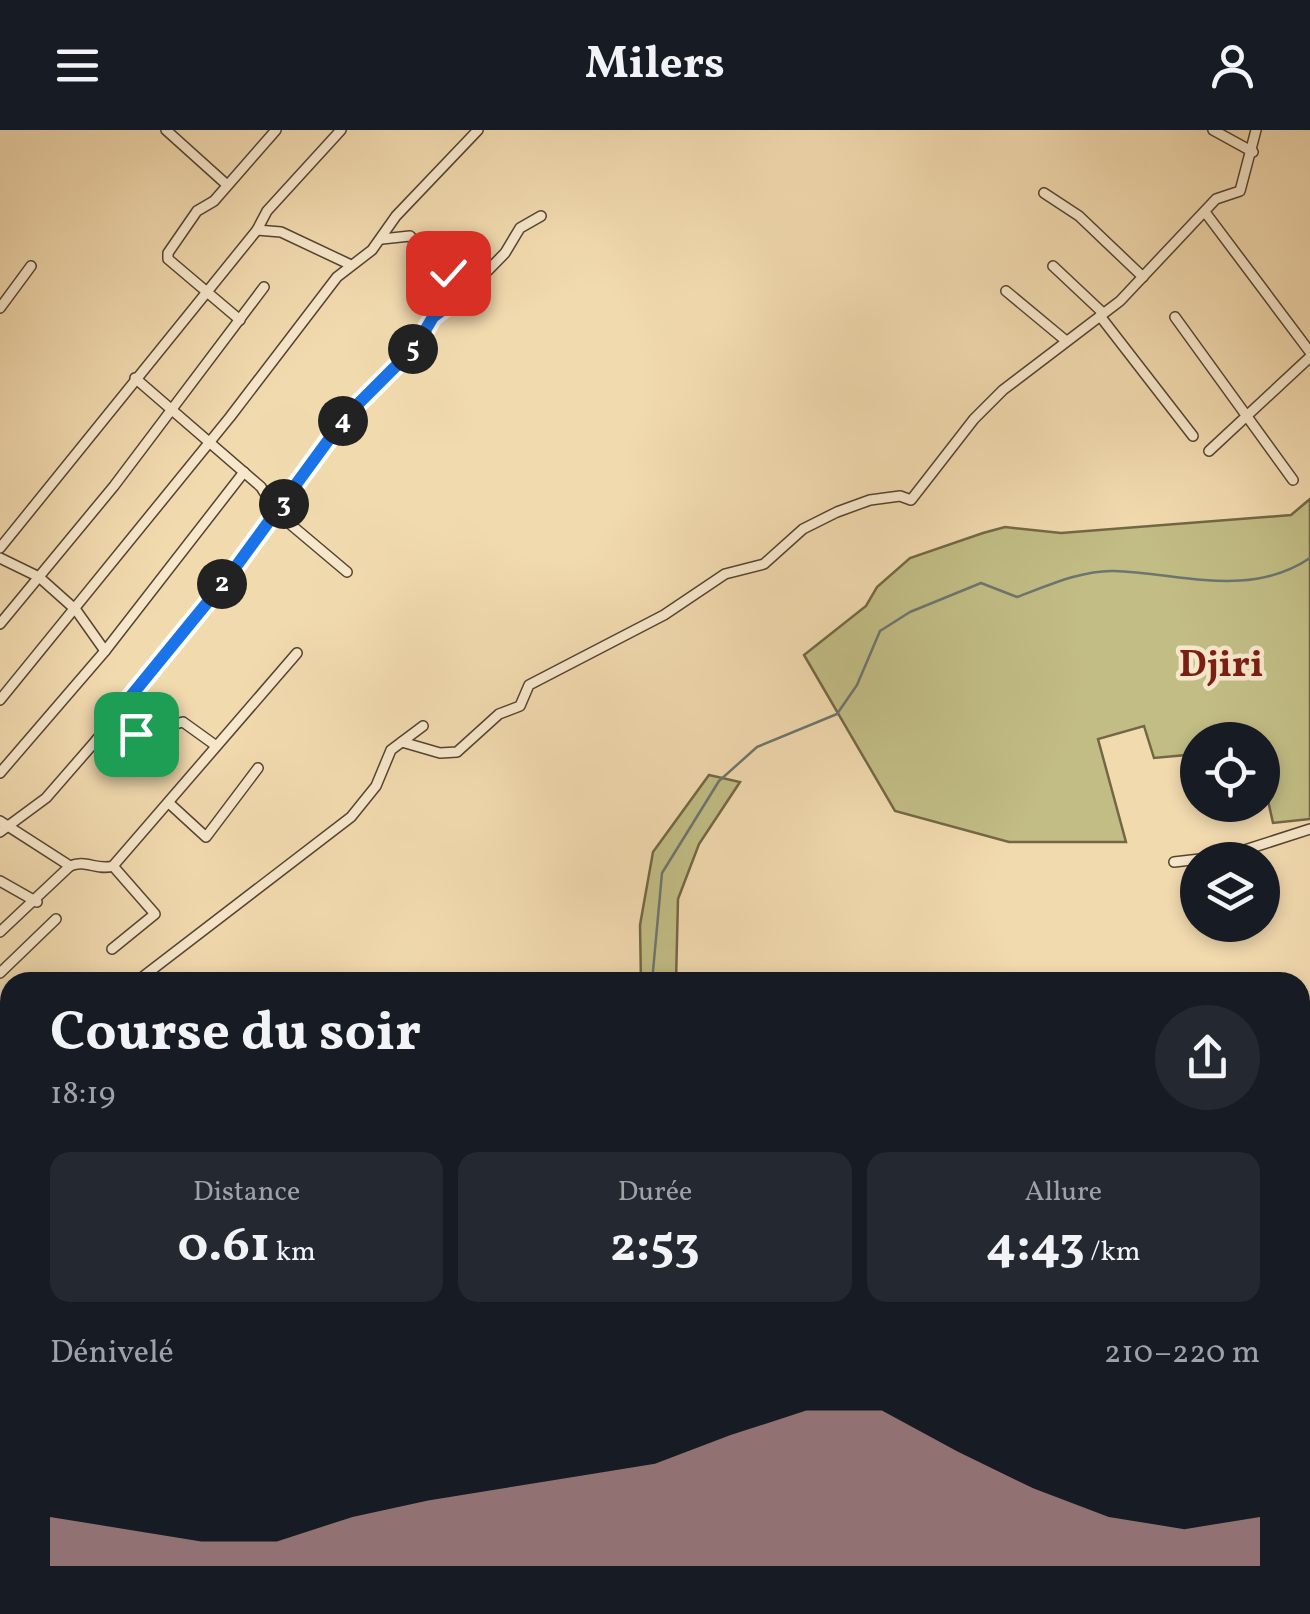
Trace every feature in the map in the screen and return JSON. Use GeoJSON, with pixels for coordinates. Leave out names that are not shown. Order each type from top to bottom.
{"type":"FeatureCollection","features":[{"type":"Feature","properties":{"kind":"street"},"geometry":{"type":"LineString","coordinates":[[166,130],[226,184]]}},
{"type":"Feature","properties":{"kind":"street"},"geometry":{"type":"LineString","coordinates":[[240,320],[168,259],[168,253],[198,210],[214,201],[276,130]]}},
{"type":"Feature","properties":{"kind":"street"},"geometry":{"type":"LineString","coordinates":[[0,548],[257,230],[267,211],[341,130]]}},
{"type":"Feature","properties":{"kind":"street"},"geometry":{"type":"LineString","coordinates":[[0,700],[210,442],[317,301],[382,238],[396,216],[478,130]]}},
{"type":"Feature","properties":{"kind":"street"},"geometry":{"type":"LineString","coordinates":[[1213,130],[1253,152]]}},
{"type":"Feature","properties":{"kind":"street"},"geometry":{"type":"LineString","coordinates":[[402,742],[440,753],[457,752],[499,714],[520,706],[529,685],[664,614],[725,574],[764,564],[803,529],[858,503],[900,496],[911,500],[974,420],[1066,340],[1102,315],[1216,199],[1240,191],[1256,130]]}},
{"type":"Feature","properties":{"kind":"street"},"geometry":{"type":"LineString","coordinates":[[1044,193],[1080,216],[1142,277]]}},
{"type":"Feature","properties":{"kind":"street"},"geometry":{"type":"LineString","coordinates":[[1205,212],[1310,354],[1209,451]]}},
{"type":"Feature","properties":{"kind":"street"},"geometry":{"type":"LineString","coordinates":[[70,866],[3,826],[46,798],[277,513],[346,416],[416,346],[433,317],[467,292],[505,253],[520,228],[541,216]]}},
{"type":"Feature","properties":{"kind":"street"},"geometry":{"type":"LineString","coordinates":[[257,230],[281,232],[351,265]]}},
{"type":"Feature","properties":{"kind":"street"},"geometry":{"type":"LineString","coordinates":[[382,238],[410,236],[467,292]]}},
{"type":"Feature","properties":{"kind":"street"},"geometry":{"type":"LineString","coordinates":[[0,308],[32,266]]}},
{"type":"Feature","properties":{"kind":"street"},"geometry":{"type":"LineString","coordinates":[[1053,266],[1102,315],[1193,436]]}},
{"type":"Feature","properties":{"kind":"street"},"geometry":{"type":"LineString","coordinates":[[0,624],[172,411],[264,287]]}},
{"type":"Feature","properties":{"kind":"street"},"geometry":{"type":"LineString","coordinates":[[1006,291],[1066,340]]}},
{"type":"Feature","properties":{"kind":"street"},"geometry":{"type":"LineString","coordinates":[[1175,317],[1294,480]]}},
{"type":"Feature","properties":{"kind":"street"},"geometry":{"type":"LineString","coordinates":[[135,378],[262,487],[277,513],[348,572]]}},
{"type":"Feature","properties":{"kind":"street"},"geometry":{"type":"LineString","coordinates":[[0,773],[105,650],[244,472]]}},
{"type":"Feature","properties":{"kind":"street"},"geometry":{"type":"LineString","coordinates":[[0,558],[39,576],[76,610],[105,650]]}},
{"type":"Feature","properties":{"kind":"street"},"geometry":{"type":"LineString","coordinates":[[0,932],[37,902],[70,866],[112,866],[170,804],[215,745],[297,653]]}},
{"type":"Feature","properties":{"kind":"street"},"geometry":{"type":"LineString","coordinates":[[113,718],[136,734],[183,722],[215,745]]}},
{"type":"Feature","properties":{"kind":"street"},"geometry":{"type":"LineString","coordinates":[[149,972],[351,817],[376,786],[390,750],[423,726]]}},
{"type":"Feature","properties":{"kind":"street"},"geometry":{"type":"LineString","coordinates":[[170,804],[206,837],[258,768]]}},
{"type":"Feature","properties":{"kind":"street"},"geometry":{"type":"LineString","coordinates":[[1174,862],[1226,856],[1310,828]]}},
{"type":"Feature","properties":{"kind":"street"},"geometry":{"type":"LineString","coordinates":[[112,866],[156,914],[112,948]]}},
{"type":"Feature","properties":{"kind":"street"},"geometry":{"type":"LineString","coordinates":[[0,881],[37,902]]}},
{"type":"Feature","properties":{"kind":"street"},"geometry":{"type":"LineString","coordinates":[[1,972],[56,920]]}},
{"type":"Feature","properties":{"kind":"shaded area"},"geometry":{"type":"Polygon","coordinates":[[[1310,499],[1310,819],[1273,823],[1280,822],[1280,722],[1180,722],[1180,756],[1154,758],[1144,726],[1098,739],[1126,842],[1009,842],[895,811],[804,655],[866,606],[877,587],[910,558],[983,533],[1005,527],[1061,533],[1291,515],[1310,499]]]}},
{"type":"Feature","properties":{"kind":"shaded area"},"geometry":{"type":"Polygon","coordinates":[[[709,775],[740,782],[699,844],[678,899],[676,972],[641,972],[640,925],[653,852],[709,775]]]}},
{"type":"Feature","properties":{"kind":"waterway"},"geometry":{"type":"LineString","coordinates":[[653,972],[662,873],[719,781],[757,747],[837,714],[857,685],[880,631],[910,612],[981,583],[1017,597],[1102,571],[1239,581],[1263,578],[1310,558]]}},
{"type":"Feature","properties":{"kind":"district","name":"Djiri"},"geometry":{"type":"Point","coordinates":[1221,666]}},
{"type":"Feature","properties":{"kind":"route"},"geometry":{"type":"LineString","coordinates":[[136,734],[120,727],[113,718],[229,576],[346,416],[384,373],[416,346],[433,317],[467,292],[448,273]]}}]}
